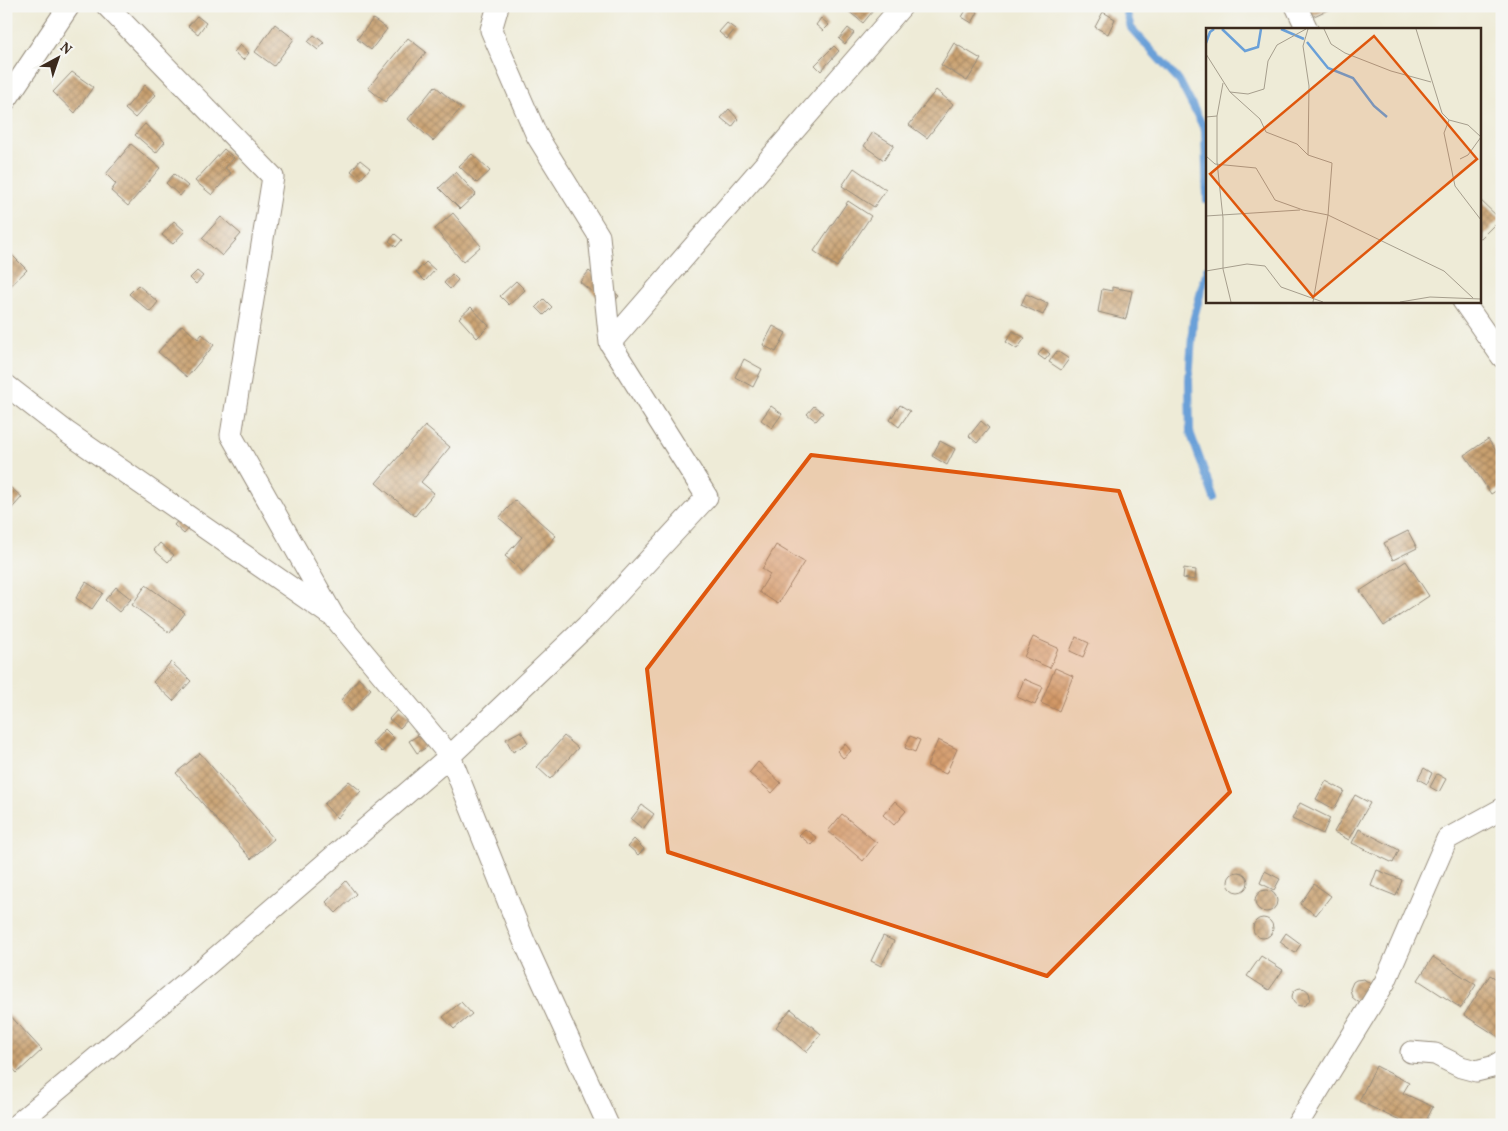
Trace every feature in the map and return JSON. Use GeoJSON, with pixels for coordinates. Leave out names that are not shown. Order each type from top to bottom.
{"type":"FeatureCollection","features":[{"type":"Feature","properties":{"kind":"street"},"geometry":{"type":"LineString","coordinates":[[6,100],[69,6]]}},
{"type":"Feature","properties":{"kind":"street"},"geometry":{"type":"LineString","coordinates":[[107,6],[273,177],[231,435],[334,618],[450,756],[524,941],[608,1125]]}},
{"type":"Feature","properties":{"kind":"street"},"geometry":{"type":"LineString","coordinates":[[16,1125],[206,966],[450,756],[595,618],[707,496],[610,343],[599,236],[537,136],[491,30],[498,6]]}},
{"type":"Feature","properties":{"kind":"street"},"geometry":{"type":"LineString","coordinates":[[610,343],[902,6]]}},
{"type":"Feature","properties":{"kind":"street"},"geometry":{"type":"LineString","coordinates":[[1296,6],[1307,28]]}},
{"type":"Feature","properties":{"kind":"street"},"geometry":{"type":"LineString","coordinates":[[1464,302],[1502,357]]}},
{"type":"Feature","properties":{"kind":"street"},"geometry":{"type":"LineString","coordinates":[[6,385],[68,433],[334,618]]}},
{"type":"Feature","properties":{"kind":"street"},"geometry":{"type":"LineString","coordinates":[[1297,1125],[1385,982],[1447,839],[1502,809]]}},
{"type":"Feature","properties":{"kind":"street"},"geometry":{"type":"LineString","coordinates":[[1411,1052],[1435,1054],[1461,1067],[1476,1071],[1492,1067],[1502,1061]]}},
{"type":"Feature","properties":{"kind":"highlighted area"},"geometry":{"type":"Polygon","coordinates":[[[811,455],[1119,491],[1230,792],[1047,976],[668,852],[647,669],[811,455]]]}},
{"type":"Feature","properties":{"kind":"building"},"geometry":{"type":"Polygon","coordinates":[[[848,6],[877,6],[863,23],[846,9],[848,6]]]}},
{"type":"Feature","properties":{"kind":"building"},"geometry":{"type":"Polygon","coordinates":[[[1296,6],[1336,6],[1303,21],[1296,6]]]}},
{"type":"Feature","properties":{"kind":"building"},"geometry":{"type":"Polygon","coordinates":[[[968,7],[978,12],[972,23],[962,17],[968,7]]]}},
{"type":"Feature","properties":{"kind":"building"},"geometry":{"type":"Polygon","coordinates":[[[1103,12],[1115,19],[1108,34],[1095,27],[1103,12]]]}},
{"type":"Feature","properties":{"kind":"building"},"geometry":{"type":"Polygon","coordinates":[[[197,16],[206,23],[198,34],[188,26],[197,16]]]}},
{"type":"Feature","properties":{"kind":"building"},"geometry":{"type":"Polygon","coordinates":[[[821,18],[829,25],[823,31],[816,25],[821,18]]]}},
{"type":"Feature","properties":{"kind":"building"},"geometry":{"type":"Polygon","coordinates":[[[373,19],[387,29],[371,50],[357,39],[373,19]]]}},
{"type":"Feature","properties":{"kind":"building"},"geometry":{"type":"Polygon","coordinates":[[[727,23],[735,29],[727,39],[719,32],[727,23]]]}},
{"type":"Feature","properties":{"kind":"building"},"geometry":{"type":"Polygon","coordinates":[[[275,24],[294,39],[274,66],[255,52],[275,24]]]}},
{"type":"Feature","properties":{"kind":"building"},"geometry":{"type":"Polygon","coordinates":[[[848,28],[854,33],[845,44],[839,39],[848,28]]]}},
{"type":"Feature","properties":{"kind":"building"},"geometry":{"type":"Polygon","coordinates":[[[314,35],[324,43],[318,50],[308,42],[314,35]]]}},
{"type":"Feature","properties":{"kind":"building"},"geometry":{"type":"Polygon","coordinates":[[[408,38],[426,52],[385,102],[368,88],[408,38]]]}},
{"type":"Feature","properties":{"kind":"building"},"geometry":{"type":"Polygon","coordinates":[[[954,43],[981,59],[967,81],[941,65],[954,43]]]}},
{"type":"Feature","properties":{"kind":"building"},"geometry":{"type":"Polygon","coordinates":[[[240,45],[249,53],[243,60],[234,52],[240,45]]]}},
{"type":"Feature","properties":{"kind":"building"},"geometry":{"type":"Polygon","coordinates":[[[834,46],[839,51],[821,71],[815,65],[834,46]]]}},
{"type":"Feature","properties":{"kind":"building"},"geometry":{"type":"Polygon","coordinates":[[[72,72],[93,87],[75,113],[53,92],[72,72]]]}},
{"type":"Feature","properties":{"kind":"building"},"geometry":{"type":"Polygon","coordinates":[[[145,85],[156,95],[135,118],[125,109],[145,85]]]}},
{"type":"Feature","properties":{"kind":"building"},"geometry":{"type":"Polygon","coordinates":[[[435,86],[461,108],[433,141],[408,119],[435,86]]]}},
{"type":"Feature","properties":{"kind":"building"},"geometry":{"type":"Polygon","coordinates":[[[936,90],[953,104],[927,138],[909,125],[936,90]]]}},
{"type":"Feature","properties":{"kind":"building"},"geometry":{"type":"Polygon","coordinates":[[[729,109],[738,119],[732,127],[721,118],[729,109]]]}},
{"type":"Feature","properties":{"kind":"building"},"geometry":{"type":"Polygon","coordinates":[[[145,124],[165,142],[156,153],[135,135],[145,124]]]}},
{"type":"Feature","properties":{"kind":"building"},"geometry":{"type":"Polygon","coordinates":[[[873,132],[894,145],[884,160],[864,146],[873,132]]]}},
{"type":"Feature","properties":{"kind":"building"},"geometry":{"type":"Polygon","coordinates":[[[131,144],[160,168],[128,206],[111,191],[116,184],[106,174],[131,144]]]}},
{"type":"Feature","properties":{"kind":"building"},"geometry":{"type":"Polygon","coordinates":[[[224,149],[234,158],[225,168],[231,173],[212,195],[195,181],[224,149]]]}},
{"type":"Feature","properties":{"kind":"building"},"geometry":{"type":"Polygon","coordinates":[[[472,154],[490,171],[477,183],[459,166],[472,154]]]}},
{"type":"Feature","properties":{"kind":"building"},"geometry":{"type":"Polygon","coordinates":[[[360,160],[370,168],[361,179],[351,171],[360,160]]]}},
{"type":"Feature","properties":{"kind":"building"},"geometry":{"type":"Polygon","coordinates":[[[854,168],[886,190],[874,207],[842,186],[854,168]]]}},
{"type":"Feature","properties":{"kind":"building"},"geometry":{"type":"Polygon","coordinates":[[[456,172],[476,194],[460,209],[439,188],[456,172]]]}},
{"type":"Feature","properties":{"kind":"building"},"geometry":{"type":"Polygon","coordinates":[[[174,174],[188,186],[180,196],[166,183],[174,174]]]}},
{"type":"Feature","properties":{"kind":"building"},"geometry":{"type":"Polygon","coordinates":[[[1480,200],[1500,219],[1480,238],[1480,200]]]}},
{"type":"Feature","properties":{"kind":"building"},"geometry":{"type":"Polygon","coordinates":[[[848,201],[871,216],[837,267],[814,251],[848,201]]]}},
{"type":"Feature","properties":{"kind":"building"},"geometry":{"type":"Polygon","coordinates":[[[453,213],[481,246],[463,262],[435,229],[453,213]]]}},
{"type":"Feature","properties":{"kind":"building"},"geometry":{"type":"Polygon","coordinates":[[[221,217],[241,234],[222,256],[202,238],[221,217]]]}},
{"type":"Feature","properties":{"kind":"building"},"geometry":{"type":"Polygon","coordinates":[[[174,221],[185,231],[173,244],[162,235],[174,221]]]}},
{"type":"Feature","properties":{"kind":"building"},"geometry":{"type":"Polygon","coordinates":[[[395,234],[402,240],[396,247],[389,241],[395,234]]]}},
{"type":"Feature","properties":{"kind":"building"},"geometry":{"type":"Polygon","coordinates":[[[6,249],[27,270],[6,290],[6,249]]]}},
{"type":"Feature","properties":{"kind":"building"},"geometry":{"type":"Polygon","coordinates":[[[426,262],[435,270],[425,281],[416,272],[426,262]]]}},
{"type":"Feature","properties":{"kind":"building"},"geometry":{"type":"Polygon","coordinates":[[[197,271],[203,276],[196,284],[190,278],[197,271]]]}},
{"type":"Feature","properties":{"kind":"building"},"geometry":{"type":"Polygon","coordinates":[[[589,271],[619,296],[610,307],[580,282],[589,271]]]}},
{"type":"Feature","properties":{"kind":"building"},"geometry":{"type":"Polygon","coordinates":[[[452,274],[458,280],[450,289],[444,283],[452,274]]]}},
{"type":"Feature","properties":{"kind":"building"},"geometry":{"type":"Polygon","coordinates":[[[516,281],[525,290],[509,305],[500,296],[516,281]]]}},
{"type":"Feature","properties":{"kind":"building"},"geometry":{"type":"Polygon","coordinates":[[[138,285],[158,302],[150,312],[129,294],[138,285]]]}},
{"type":"Feature","properties":{"kind":"building"},"geometry":{"type":"Polygon","coordinates":[[[1112,287],[1132,291],[1126,319],[1098,312],[1102,289],[1112,291],[1112,287]]]}},
{"type":"Feature","properties":{"kind":"building"},"geometry":{"type":"Polygon","coordinates":[[[1026,294],[1048,304],[1043,315],[1021,305],[1026,294]]]}},
{"type":"Feature","properties":{"kind":"building"},"geometry":{"type":"Polygon","coordinates":[[[544,299],[552,307],[544,315],[536,307],[544,299]]]}},
{"type":"Feature","properties":{"kind":"building"},"geometry":{"type":"Polygon","coordinates":[[[471,307],[489,326],[477,338],[459,318],[471,307]]]}},
{"type":"Feature","properties":{"kind":"building"},"geometry":{"type":"Polygon","coordinates":[[[182,325],[198,339],[202,334],[214,345],[187,377],[158,352],[182,325]]]}},
{"type":"Feature","properties":{"kind":"building"},"geometry":{"type":"Polygon","coordinates":[[[773,326],[786,333],[776,352],[763,345],[773,326]]]}},
{"type":"Feature","properties":{"kind":"building"},"geometry":{"type":"Polygon","coordinates":[[[1013,331],[1025,338],[1017,349],[1006,342],[1013,331]]]}},
{"type":"Feature","properties":{"kind":"building"},"geometry":{"type":"Polygon","coordinates":[[[1043,348],[1050,354],[1045,360],[1038,355],[1043,348]]]}},
{"type":"Feature","properties":{"kind":"building"},"geometry":{"type":"Polygon","coordinates":[[[1057,351],[1069,359],[1061,370],[1049,362],[1057,351]]]}},
{"type":"Feature","properties":{"kind":"building"},"geometry":{"type":"Polygon","coordinates":[[[744,359],[762,369],[753,387],[735,377],[744,359]]]}},
{"type":"Feature","properties":{"kind":"building"},"geometry":{"type":"Polygon","coordinates":[[[900,405],[910,411],[899,427],[890,420],[900,405]]]}},
{"type":"Feature","properties":{"kind":"building"},"geometry":{"type":"Polygon","coordinates":[[[771,406],[782,414],[772,428],[761,420],[771,406]]]}},
{"type":"Feature","properties":{"kind":"building"},"geometry":{"type":"Polygon","coordinates":[[[814,406],[823,413],[816,421],[807,414],[814,406]]]}},
{"type":"Feature","properties":{"kind":"building"},"geometry":{"type":"Polygon","coordinates":[[[981,421],[989,428],[977,443],[969,436],[981,421]]]}},
{"type":"Feature","properties":{"kind":"building"},"geometry":{"type":"Polygon","coordinates":[[[425,426],[450,447],[421,482],[434,493],[415,516],[376,483],[425,426]]]}},
{"type":"Feature","properties":{"kind":"building"},"geometry":{"type":"Polygon","coordinates":[[[1488,439],[1502,460],[1502,487],[1491,494],[1465,455],[1488,439]]]}},
{"type":"Feature","properties":{"kind":"building"},"geometry":{"type":"Polygon","coordinates":[[[940,441],[955,449],[947,465],[932,456],[940,441]]]}},
{"type":"Feature","properties":{"kind":"building"},"geometry":{"type":"Polygon","coordinates":[[[6,484],[22,497],[6,515],[6,484]]]}},
{"type":"Feature","properties":{"kind":"building"},"geometry":{"type":"Polygon","coordinates":[[[515,500],[556,536],[523,572],[505,556],[522,537],[499,518],[515,500]]]}},
{"type":"Feature","properties":{"kind":"building"},"geometry":{"type":"Polygon","coordinates":[[[180,518],[190,527],[184,534],[174,525],[180,518]]]}},
{"type":"Feature","properties":{"kind":"building"},"geometry":{"type":"Polygon","coordinates":[[[1408,531],[1417,548],[1393,560],[1384,543],[1408,531]]]}},
{"type":"Feature","properties":{"kind":"building"},"geometry":{"type":"Polygon","coordinates":[[[160,543],[174,555],[168,562],[154,550],[160,543]]]}},
{"type":"Feature","properties":{"kind":"building"},"geometry":{"type":"Polygon","coordinates":[[[776,545],[804,562],[778,604],[759,592],[770,574],[762,569],[776,545]]]}},
{"type":"Feature","properties":{"kind":"building"},"geometry":{"type":"Polygon","coordinates":[[[1406,561],[1429,596],[1384,626],[1360,591],[1406,561]]]}},
{"type":"Feature","properties":{"kind":"building"},"geometry":{"type":"Polygon","coordinates":[[[1184,568],[1196,570],[1195,580],[1183,578],[1184,568]]]}},
{"type":"Feature","properties":{"kind":"building"},"geometry":{"type":"Polygon","coordinates":[[[86,582],[103,593],[92,609],[76,598],[86,582]]]}},
{"type":"Feature","properties":{"kind":"building"},"geometry":{"type":"Polygon","coordinates":[[[146,585],[185,613],[170,633],[132,605],[146,585]]]}},
{"type":"Feature","properties":{"kind":"building"},"geometry":{"type":"Polygon","coordinates":[[[116,587],[131,599],[119,612],[105,600],[116,587]]]}},
{"type":"Feature","properties":{"kind":"building"},"geometry":{"type":"Polygon","coordinates":[[[1033,637],[1058,648],[1050,668],[1024,657],[1033,637]]]}},
{"type":"Feature","properties":{"kind":"building"},"geometry":{"type":"Polygon","coordinates":[[[1076,637],[1089,643],[1083,657],[1070,651],[1076,637]]]}},
{"type":"Feature","properties":{"kind":"building"},"geometry":{"type":"Polygon","coordinates":[[[171,662],[191,681],[173,701],[153,682],[171,662]]]}},
{"type":"Feature","properties":{"kind":"building"},"geometry":{"type":"Polygon","coordinates":[[[1055,668],[1073,676],[1059,711],[1041,703],[1055,668]]]}},
{"type":"Feature","properties":{"kind":"building"},"geometry":{"type":"Polygon","coordinates":[[[359,678],[371,689],[352,711],[341,700],[359,678]]]}},
{"type":"Feature","properties":{"kind":"building"},"geometry":{"type":"Polygon","coordinates":[[[1024,679],[1043,687],[1035,705],[1017,697],[1024,679]]]}},
{"type":"Feature","properties":{"kind":"building"},"geometry":{"type":"Polygon","coordinates":[[[399,708],[410,717],[400,728],[389,719],[399,708]]]}},
{"type":"Feature","properties":{"kind":"building"},"geometry":{"type":"Polygon","coordinates":[[[385,729],[394,738],[382,752],[372,743],[385,729]]]}},
{"type":"Feature","properties":{"kind":"building"},"geometry":{"type":"Polygon","coordinates":[[[521,731],[528,743],[513,752],[506,739],[521,731]]]}},
{"type":"Feature","properties":{"kind":"building"},"geometry":{"type":"Polygon","coordinates":[[[422,733],[430,745],[417,753],[409,741],[422,733]]]}},
{"type":"Feature","properties":{"kind":"building"},"geometry":{"type":"Polygon","coordinates":[[[564,736],[578,748],[550,779],[537,767],[564,736]]]}},
{"type":"Feature","properties":{"kind":"building"},"geometry":{"type":"Polygon","coordinates":[[[910,736],[920,740],[915,752],[905,748],[910,736]]]}},
{"type":"Feature","properties":{"kind":"building"},"geometry":{"type":"Polygon","coordinates":[[[938,740],[957,749],[946,774],[927,766],[938,740]]]}},
{"type":"Feature","properties":{"kind":"building"},"geometry":{"type":"Polygon","coordinates":[[[845,744],[851,751],[843,758],[837,751],[845,744]]]}},
{"type":"Feature","properties":{"kind":"building"},"geometry":{"type":"Polygon","coordinates":[[[200,753],[274,839],[251,859],[176,773],[200,753]]]}},
{"type":"Feature","properties":{"kind":"building"},"geometry":{"type":"Polygon","coordinates":[[[758,762],[781,783],[772,793],[749,773],[758,762]]]}},
{"type":"Feature","properties":{"kind":"building"},"geometry":{"type":"Polygon","coordinates":[[[1424,768],[1432,773],[1427,784],[1418,779],[1424,768]]]}},
{"type":"Feature","properties":{"kind":"building"},"geometry":{"type":"Polygon","coordinates":[[[1437,774],[1446,779],[1439,792],[1430,787],[1437,774]]]}},
{"type":"Feature","properties":{"kind":"building"},"geometry":{"type":"Polygon","coordinates":[[[349,781],[361,791],[337,818],[324,804],[349,781]]]}},
{"type":"Feature","properties":{"kind":"building"},"geometry":{"type":"Polygon","coordinates":[[[1326,781],[1344,791],[1334,809],[1316,799],[1326,781]]]}},
{"type":"Feature","properties":{"kind":"building"},"geometry":{"type":"Polygon","coordinates":[[[1355,795],[1370,803],[1349,840],[1334,832],[1355,795]]]}},
{"type":"Feature","properties":{"kind":"building"},"geometry":{"type":"Polygon","coordinates":[[[895,801],[906,811],[894,825],[883,815],[895,801]]]}},
{"type":"Feature","properties":{"kind":"building"},"geometry":{"type":"Polygon","coordinates":[[[1300,803],[1330,818],[1323,834],[1292,819],[1300,803]]]}},
{"type":"Feature","properties":{"kind":"building"},"geometry":{"type":"Polygon","coordinates":[[[642,805],[654,814],[643,829],[631,819],[642,805]]]}},
{"type":"Feature","properties":{"kind":"building"},"geometry":{"type":"Polygon","coordinates":[[[842,814],[877,843],[863,861],[828,831],[842,814]]]}},
{"type":"Feature","properties":{"kind":"building"},"geometry":{"type":"Polygon","coordinates":[[[805,829],[817,838],[811,845],[799,835],[805,829]]]}},
{"type":"Feature","properties":{"kind":"building"},"geometry":{"type":"Polygon","coordinates":[[[1359,829],[1399,850],[1393,863],[1352,843],[1359,829]]]}},
{"type":"Feature","properties":{"kind":"building"},"geometry":{"type":"Polygon","coordinates":[[[634,839],[644,849],[638,855],[628,846],[634,839]]]}},
{"type":"Feature","properties":{"kind":"building"},"geometry":{"type":"Polygon","coordinates":[[[1377,870],[1402,880],[1396,896],[1371,886],[1377,870]]]}},
{"type":"Feature","properties":{"kind":"building"},"geometry":{"type":"Polygon","coordinates":[[[1265,871],[1280,879],[1274,890],[1260,883],[1265,871]]]}},
{"type":"Feature","properties":{"kind":"building"},"geometry":{"type":"Polygon","coordinates":[[[1238,872],[1245,875],[1248,882],[1245,889],[1238,892],[1231,889],[1228,882],[1231,875],[1238,872]]]}},
{"type":"Feature","properties":{"kind":"building"},"geometry":{"type":"Polygon","coordinates":[[[346,881],[356,894],[336,913],[326,902],[346,881]]]}},
{"type":"Feature","properties":{"kind":"building"},"geometry":{"type":"Polygon","coordinates":[[[1314,884],[1331,896],[1316,915],[1300,904],[1314,884]]]}},
{"type":"Feature","properties":{"kind":"building"},"geometry":{"type":"Polygon","coordinates":[[[1266,890],[1274,893],[1277,901],[1274,909],[1266,912],[1258,909],[1255,901],[1258,893],[1266,890]]]}},
{"type":"Feature","properties":{"kind":"building"},"geometry":{"type":"Polygon","coordinates":[[[1259,918],[1267,918],[1273,924],[1273,932],[1267,938],[1259,938],[1253,932],[1253,924],[1259,918]]]}},
{"type":"Feature","properties":{"kind":"building"},"geometry":{"type":"Polygon","coordinates":[[[1286,933],[1301,944],[1295,953],[1280,942],[1286,933]]]}},
{"type":"Feature","properties":{"kind":"building"},"geometry":{"type":"Polygon","coordinates":[[[883,936],[894,941],[881,966],[871,961],[883,936]]]}},
{"type":"Feature","properties":{"kind":"building"},"geometry":{"type":"Polygon","coordinates":[[[1261,956],[1283,970],[1269,990],[1247,976],[1261,956]]]}},
{"type":"Feature","properties":{"kind":"building"},"geometry":{"type":"Polygon","coordinates":[[[1433,957],[1476,985],[1461,1008],[1418,980],[1433,957]]]}},
{"type":"Feature","properties":{"kind":"building"},"geometry":{"type":"Polygon","coordinates":[[[1490,975],[1502,982],[1502,1039],[1464,1015],[1490,975]]]}},
{"type":"Feature","properties":{"kind":"building"},"geometry":{"type":"Polygon","coordinates":[[[1364,979],[1373,986],[1362,1002],[1358,1002],[1352,997],[1350,989],[1353,982],[1364,979]]]}},
{"type":"Feature","properties":{"kind":"building"},"geometry":{"type":"Polygon","coordinates":[[[1297,988],[1305,988],[1310,993],[1308,1004],[1297,1006],[1292,1001],[1292,993],[1297,988]]]}},
{"type":"Feature","properties":{"kind":"building"},"geometry":{"type":"Polygon","coordinates":[[[461,1002],[472,1014],[454,1029],[443,1017],[461,1002]]]}},
{"type":"Feature","properties":{"kind":"building"},"geometry":{"type":"Polygon","coordinates":[[[791,1009],[821,1034],[806,1052],[776,1027],[791,1009]]]}},
{"type":"Feature","properties":{"kind":"building"},"geometry":{"type":"Polygon","coordinates":[[[6,1011],[42,1050],[17,1073],[6,1061],[6,1011]]]}},
{"type":"Feature","properties":{"kind":"building"},"geometry":{"type":"Polygon","coordinates":[[[1376,1066],[1409,1083],[1403,1093],[1433,1107],[1424,1125],[1408,1125],[1359,1101],[1376,1066]]]}},
{"type":"Feature","properties":{"kind":"waterway"},"geometry":{"type":"LineString","coordinates":[[1125,6],[1131,28],[1180,82],[1205,130],[1206,165]]}},
{"type":"Feature","properties":{"kind":"waterway"},"geometry":{"type":"LineString","coordinates":[[1206,273],[1193,321],[1189,380],[1190,432],[1214,498]]}}]}
